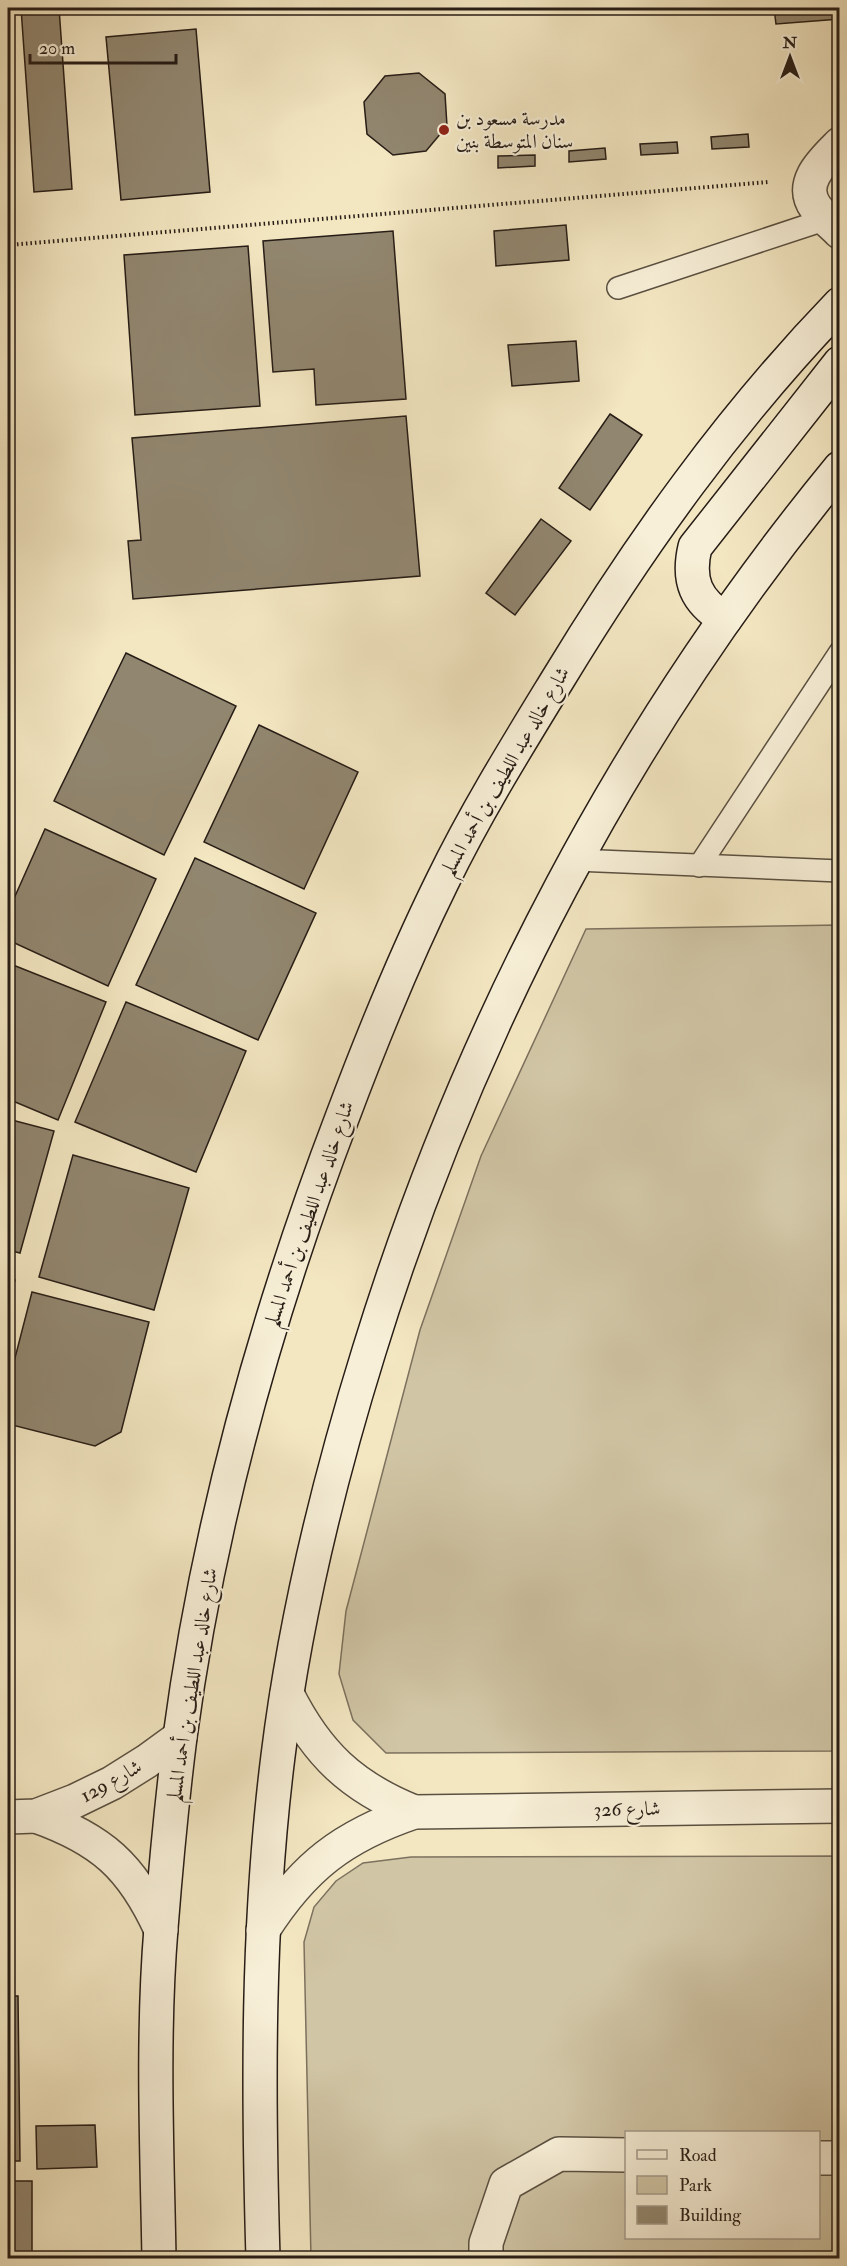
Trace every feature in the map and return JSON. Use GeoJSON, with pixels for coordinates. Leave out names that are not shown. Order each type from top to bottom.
{"type":"FeatureCollection","features":[{"type":"Feature","properties":{"kind":"street"},"geometry":{"type":"LineString","coordinates":[[833,226],[812,200],[811,179],[815,169],[840,144]]}},
{"type":"Feature","properties":{"kind":"street","name":"شارع خالد عبد اللطيف بن أحمد المسلم"},"geometry":{"type":"LineString","coordinates":[[159,2259],[157,2029],[160,1930],[180,1737],[196,1637],[215,1542],[243,1423],[276,1306],[312,1197],[395,982],[443,879],[496,779],[610,594],[669,507],[733,424],[798,347],[840,304]]}},
{"type":"Feature","properties":{"kind":"street"},"geometry":{"type":"LineString","coordinates":[[725,619],[710,610],[699,597],[693,581],[691,564],[695,548],[840,363]]}},
{"type":"Feature","properties":{"kind":"street"},"geometry":{"type":"LineString","coordinates":[[263,2259],[258,2073],[266,1865],[278,1753],[318,1532],[348,1416],[384,1302],[424,1189],[462,1097],[507,995],[575,860],[611,796],[683,679],[725,619],[840,468]]}},
{"type":"Feature","properties":{"kind":"street","name":"شارع 326"},"geometry":{"type":"LineString","coordinates":[[287,1694],[301,1721],[338,1767],[361,1786],[387,1801],[414,1812]]}},
{"type":"Feature","properties":{"kind":"street","name":"شارع 129"},"geometry":{"type":"LineString","coordinates":[[22,1816],[75,1801],[112,1783],[180,1737]]}},
{"type":"Feature","properties":{"kind":"street","name":"شارع 326"},"geometry":{"type":"LineString","coordinates":[[263,1930],[289,1892],[304,1875],[331,1852],[376,1827],[414,1812],[840,1806]]}},
{"type":"Feature","properties":{"kind":"street","name":"شارع 129"},"geometry":{"type":"LineString","coordinates":[[22,1816],[63,1825],[90,1839],[112,1857],[133,1879],[148,1903],[160,1930]]}},
{"type":"Feature","properties":{"kind":"street"},"geometry":{"type":"LineString","coordinates":[[486,2259],[486,2243],[506,2184],[559,2154],[625,2155]]}},
{"type":"Feature","properties":{"kind":"street"},"geometry":{"type":"LineString","coordinates":[[820,2158],[840,2158]]}},
{"type":"Feature","properties":{"kind":"lane"},"geometry":{"type":"LineString","coordinates":[[618,288],[833,226]]}},
{"type":"Feature","properties":{"kind":"lane"},"geometry":{"type":"LineString","coordinates":[[699,866],[840,652]]}},
{"type":"Feature","properties":{"kind":"lane"},"geometry":{"type":"LineString","coordinates":[[575,860],[840,871]]}},
{"type":"Feature","properties":{"kind":"path"},"geometry":{"type":"LineString","coordinates":[[8,245],[811,179]]}},
{"type":"Feature","properties":{"kind":"green space"},"geometry":{"type":"Polygon","coordinates":[[[839,925],[839,1751],[386,1753],[353,1720],[339,1674],[346,1611],[420,1330],[481,1156],[586,929],[839,925]]]}},
{"type":"Feature","properties":{"kind":"green space"},"geometry":{"type":"Polygon","coordinates":[[[839,1856],[839,2258],[311,2258],[304,1942],[314,1907],[336,1881],[363,1863],[411,1857],[839,1856]]]}},
{"type":"Feature","properties":{"kind":"building"},"geometry":{"type":"Polygon","coordinates":[[[21,8],[59,8],[72,189],[34,192],[21,8]]]}},
{"type":"Feature","properties":{"kind":"building"},"geometry":{"type":"Polygon","coordinates":[[[774,8],[840,8],[840,19],[776,24],[774,8]]]}},
{"type":"Feature","properties":{"kind":"building"},"geometry":{"type":"Polygon","coordinates":[[[196,29],[210,192],[121,200],[106,37],[196,29]]]}},
{"type":"Feature","properties":{"kind":"building"},"geometry":{"type":"Polygon","coordinates":[[[419,73],[445,94],[447,126],[426,151],[393,155],[367,134],[364,102],[385,76],[419,73]]]}},
{"type":"Feature","properties":{"kind":"building"},"geometry":{"type":"Polygon","coordinates":[[[748,134],[749,147],[712,149],[711,137],[748,134]]]}},
{"type":"Feature","properties":{"kind":"building"},"geometry":{"type":"Polygon","coordinates":[[[677,142],[678,153],[641,155],[640,144],[677,142]]]}},
{"type":"Feature","properties":{"kind":"building"},"geometry":{"type":"Polygon","coordinates":[[[605,148],[606,159],[569,162],[569,151],[605,148]]]}},
{"type":"Feature","properties":{"kind":"building"},"geometry":{"type":"Polygon","coordinates":[[[535,155],[535,166],[498,168],[498,156],[535,155]]]}},
{"type":"Feature","properties":{"kind":"building"},"geometry":{"type":"Polygon","coordinates":[[[566,225],[569,260],[496,266],[494,231],[566,225]]]}},
{"type":"Feature","properties":{"kind":"building"},"geometry":{"type":"Polygon","coordinates":[[[393,231],[406,399],[316,405],[314,369],[273,372],[263,241],[393,231]]]}},
{"type":"Feature","properties":{"kind":"building"},"geometry":{"type":"Polygon","coordinates":[[[248,246],[260,406],[135,415],[124,255],[248,246]]]}},
{"type":"Feature","properties":{"kind":"building"},"geometry":{"type":"Polygon","coordinates":[[[576,341],[579,381],[512,386],[508,345],[576,341]]]}},
{"type":"Feature","properties":{"kind":"building"},"geometry":{"type":"Polygon","coordinates":[[[610,414],[642,435],[590,510],[559,488],[610,414]]]}},
{"type":"Feature","properties":{"kind":"building"},"geometry":{"type":"Polygon","coordinates":[[[406,416],[420,576],[133,599],[128,541],[141,540],[132,438],[406,416]]]}},
{"type":"Feature","properties":{"kind":"building"},"geometry":{"type":"Polygon","coordinates":[[[541,519],[571,541],[515,615],[486,593],[541,519]]]}},
{"type":"Feature","properties":{"kind":"building"},"geometry":{"type":"Polygon","coordinates":[[[126,653],[236,706],[164,855],[54,801],[126,653]]]}},
{"type":"Feature","properties":{"kind":"building"},"geometry":{"type":"Polygon","coordinates":[[[259,725],[358,772],[304,889],[204,842],[259,725]]]}},
{"type":"Feature","properties":{"kind":"building"},"geometry":{"type":"Polygon","coordinates":[[[45,829],[156,879],[108,986],[8,940],[8,912],[45,829]]]}},
{"type":"Feature","properties":{"kind":"building"},"geometry":{"type":"Polygon","coordinates":[[[195,858],[316,913],[258,1040],[136,985],[195,858]]]}},
{"type":"Feature","properties":{"kind":"building"},"geometry":{"type":"Polygon","coordinates":[[[8,963],[106,1002],[58,1120],[8,1099],[8,963]]]}},
{"type":"Feature","properties":{"kind":"building"},"geometry":{"type":"Polygon","coordinates":[[[126,1002],[246,1051],[196,1172],[75,1122],[126,1002]]]}},
{"type":"Feature","properties":{"kind":"building"},"geometry":{"type":"Polygon","coordinates":[[[8,1119],[54,1131],[20,1253],[8,1250],[8,1119]]]}},
{"type":"Feature","properties":{"kind":"building"},"geometry":{"type":"Polygon","coordinates":[[[73,1155],[189,1188],[154,1310],[39,1277],[73,1155]]]}},
{"type":"Feature","properties":{"kind":"building"},"geometry":{"type":"Polygon","coordinates":[[[8,1278],[15,1280],[8,1309],[8,1278]]]}},
{"type":"Feature","properties":{"kind":"building"},"geometry":{"type":"Polygon","coordinates":[[[32,1292],[149,1322],[121,1432],[95,1446],[8,1424],[8,1385],[32,1292]]]}},
{"type":"Feature","properties":{"kind":"building"},"geometry":{"type":"Polygon","coordinates":[[[8,1996],[18,1996],[20,2161],[8,2161],[8,1996]]]}},
{"type":"Feature","properties":{"kind":"building"},"geometry":{"type":"Polygon","coordinates":[[[95,2125],[97,2167],[37,2169],[36,2126],[95,2125]]]}},
{"type":"Feature","properties":{"kind":"building"},"geometry":{"type":"Polygon","coordinates":[[[8,2181],[32,2181],[32,2258],[8,2258],[8,2181]]]}},
{"type":"Feature","properties":{"kind":"place","name":"مدرسة مسعود بن سنان المتوسطة بنين"},"geometry":{"type":"Point","coordinates":[444,130]}}]}
